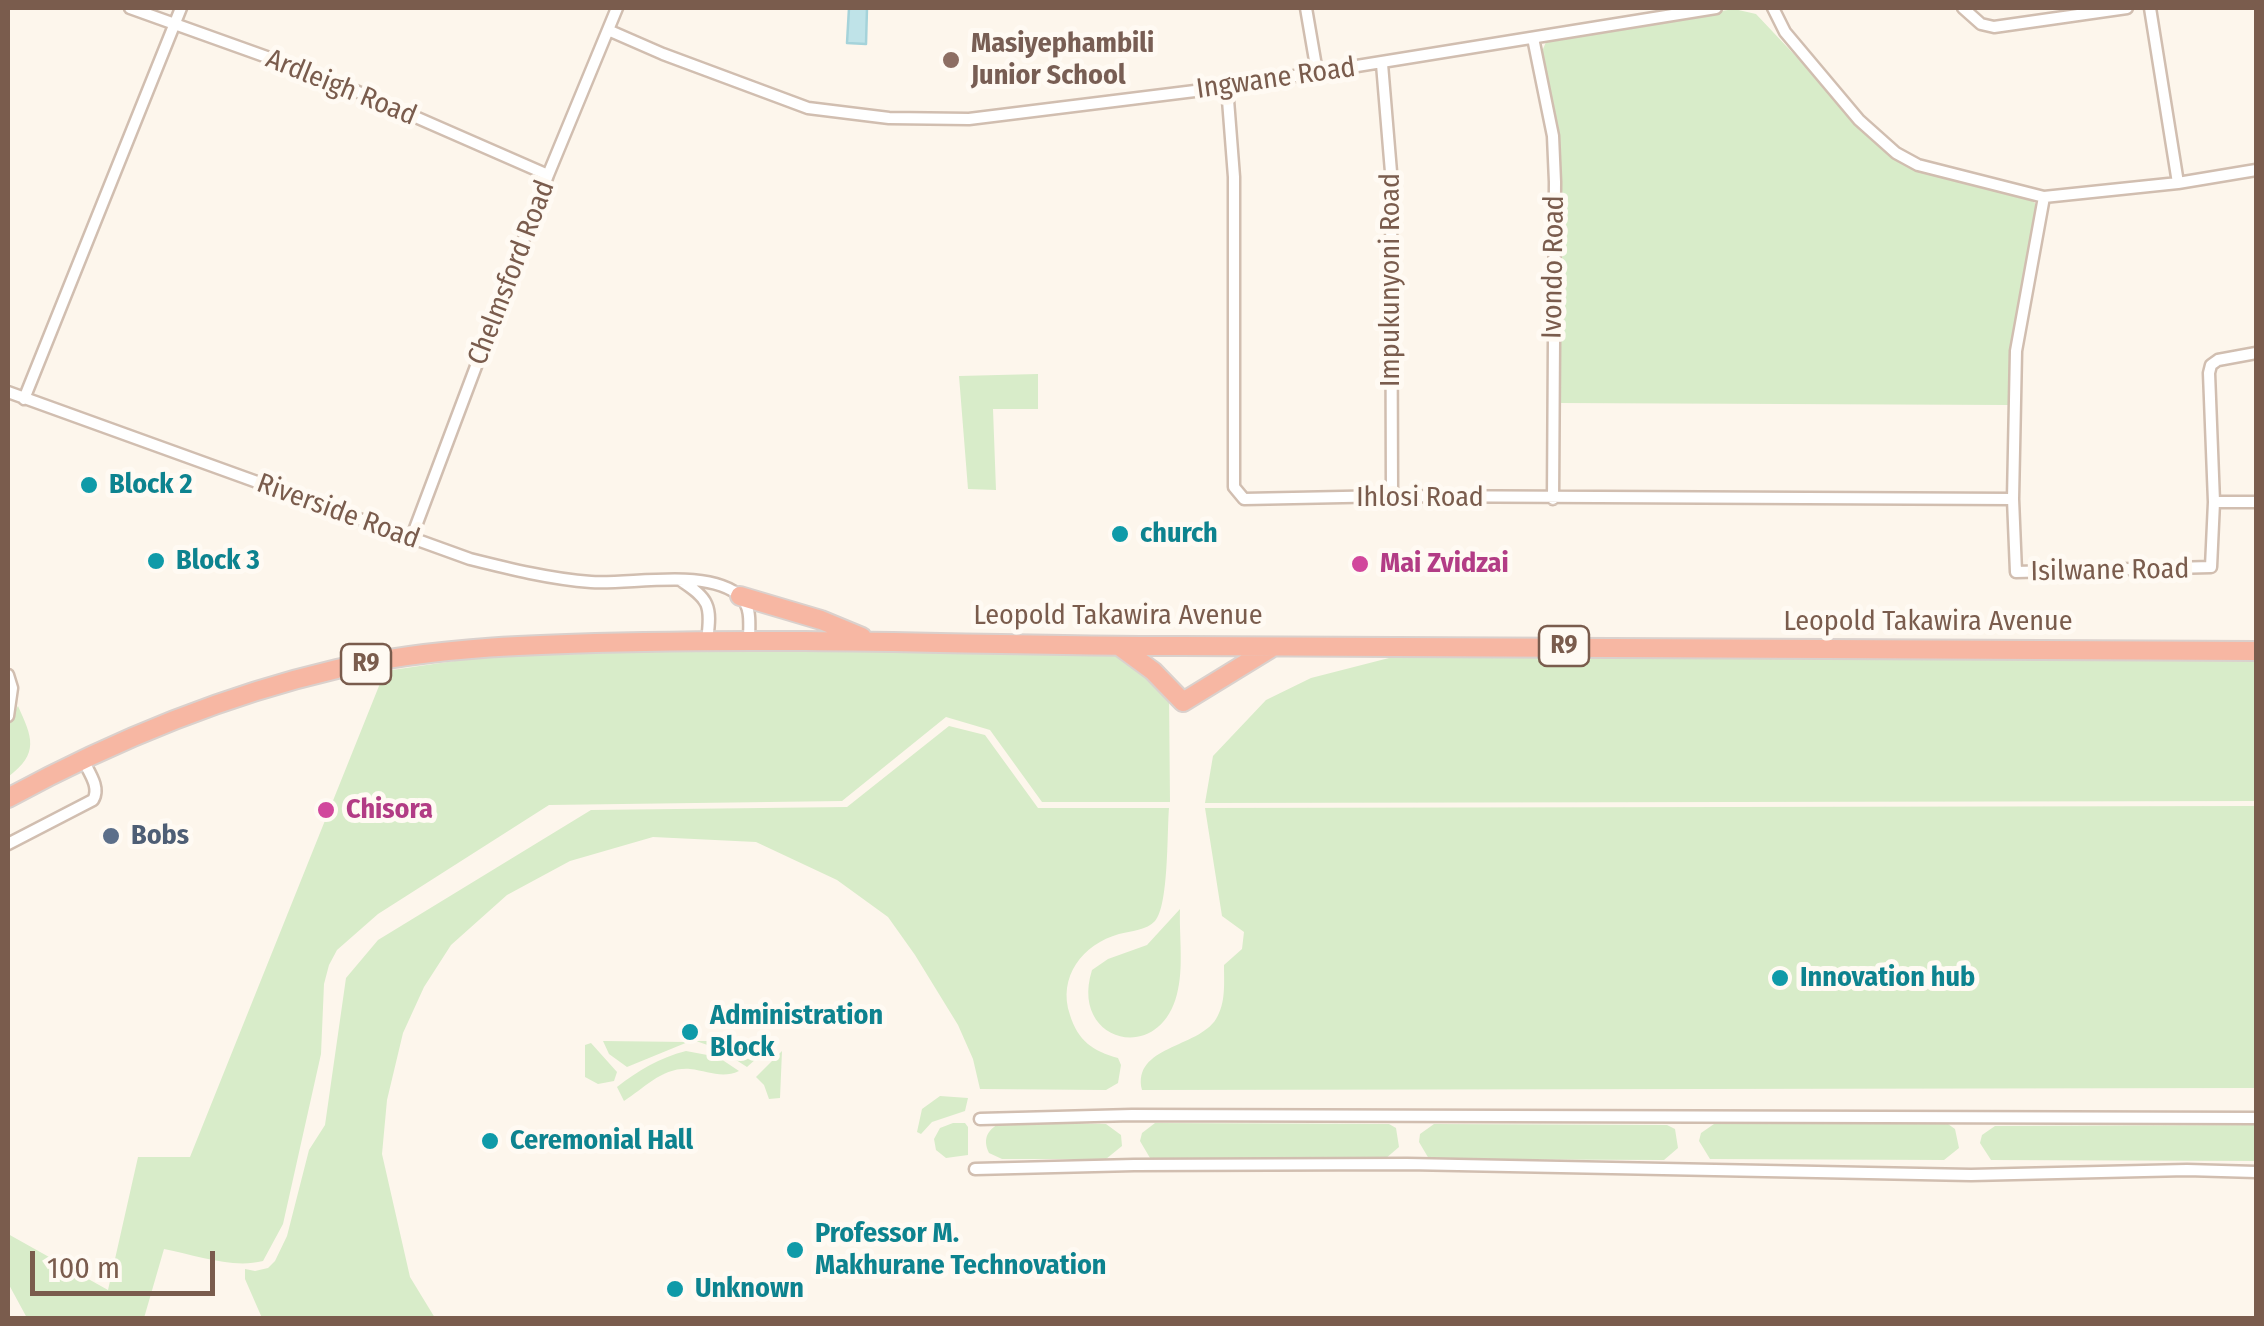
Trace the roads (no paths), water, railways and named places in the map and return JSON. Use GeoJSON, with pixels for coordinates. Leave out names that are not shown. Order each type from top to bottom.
{"type":"FeatureCollection","features":[{"type":"Feature","properties":{"kind":"highway"},"geometry":{"type":"LineString","coordinates":[[740,596],[821,620],[872,641]]}},
{"type":"Feature","properties":{"kind":"highway","name":"Leopold Takawira Avenue"},"geometry":{"type":"LineString","coordinates":[[8,798],[82,758],[209,706],[337,669],[485,647],[749,640],[2256,650]]}},
{"type":"Feature","properties":{"kind":"highway"},"geometry":{"type":"LineString","coordinates":[[1118,645],[1153,671],[1183,702],[1277,644]]}},
{"type":"Feature","properties":{"kind":"street","name":"Ardleigh Road"},"geometry":{"type":"LineString","coordinates":[[130,8],[332,80],[548,175]]}},
{"type":"Feature","properties":{"kind":"street"},"geometry":{"type":"LineString","coordinates":[[24,398],[180,8]]}},
{"type":"Feature","properties":{"kind":"street","name":"Chelmsford Road"},"geometry":{"type":"LineString","coordinates":[[411,540],[548,175],[617,8]]}},
{"type":"Feature","properties":{"kind":"street"},"geometry":{"type":"LineString","coordinates":[[1306,8],[1317,72]]}},
{"type":"Feature","properties":{"kind":"street","name":"Ingwane Road"},"geometry":{"type":"LineString","coordinates":[[608,30],[790,102],[821,110],[889,118],[1011,116],[1382,64],[1716,8]]}},
{"type":"Feature","properties":{"kind":"street"},"geometry":{"type":"LineString","coordinates":[[1774,8],[1785,32],[1848,106],[1896,153],[1928,168],[2044,198],[2256,170]]}},
{"type":"Feature","properties":{"kind":"street"},"geometry":{"type":"LineString","coordinates":[[1964,8],[1981,24],[1994,26],[2127,8]]}},
{"type":"Feature","properties":{"kind":"street"},"geometry":{"type":"LineString","coordinates":[[2150,8],[2178,183]]}},
{"type":"Feature","properties":{"kind":"street","name":"Ivondo Road"},"geometry":{"type":"LineString","coordinates":[[1533,38],[1553,136],[1554,499]]}},
{"type":"Feature","properties":{"kind":"street","name":"Impukunyoni Road"},"geometry":{"type":"LineString","coordinates":[[1382,64],[1392,172],[1392,496]]}},
{"type":"Feature","properties":{"kind":"street","name":"Ihlosi Road"},"geometry":{"type":"LineString","coordinates":[[1227,87],[1234,178],[1234,487],[1244,499],[2013,499]]}},
{"type":"Feature","properties":{"kind":"street","name":"Isilwane Road"},"geometry":{"type":"LineString","coordinates":[[2044,198],[2016,351],[2016,572],[2208,568],[2212,559],[2214,502],[2211,365],[2218,360],[2256,353]]}},
{"type":"Feature","properties":{"kind":"street","name":"Riverside Road"},"geometry":{"type":"LineString","coordinates":[[8,392],[470,559],[564,579],[711,584],[740,596]]}},
{"type":"Feature","properties":{"kind":"street"},"geometry":{"type":"LineString","coordinates":[[2214,502],[2256,502]]}},
{"type":"Feature","properties":{"kind":"street"},"geometry":{"type":"LineString","coordinates":[[679,580],[702,594],[708,605],[707,640]]}},
{"type":"Feature","properties":{"kind":"street"},"geometry":{"type":"LineString","coordinates":[[740,596],[750,616],[749,640]]}},
{"type":"Feature","properties":{"kind":"street"},"geometry":{"type":"LineString","coordinates":[[8,675],[12,688],[8,716]]}},
{"type":"Feature","properties":{"kind":"street"},"geometry":{"type":"LineString","coordinates":[[8,844],[93,800],[97,793],[82,758]]}},
{"type":"Feature","properties":{"kind":"street"},"geometry":{"type":"LineString","coordinates":[[980,1119],[1132,1114],[2256,1118]]}},
{"type":"Feature","properties":{"kind":"street"},"geometry":{"type":"LineString","coordinates":[[975,1169],[1134,1164],[1407,1164],[1971,1175],[2256,1172]]}},
{"type":"Feature","properties":{"kind":"water"},"geometry":{"type":"Polygon","coordinates":[[[849,8],[867,8],[866,44],[847,43],[849,8]]]}},
{"type":"Feature","properties":{"kind":"place","name":"Masiyephambili Junior School"},"geometry":{"type":"Point","coordinates":[951,60]}},
{"type":"Feature","properties":{"kind":"place","name":"Block 2"},"geometry":{"type":"Point","coordinates":[89,485]}},
{"type":"Feature","properties":{"kind":"place","name":"church"},"geometry":{"type":"Point","coordinates":[1120,534]}},
{"type":"Feature","properties":{"kind":"place","name":"Block 3"},"geometry":{"type":"Point","coordinates":[156,561]}},
{"type":"Feature","properties":{"kind":"place","name":"Mai Zvidzai"},"geometry":{"type":"Point","coordinates":[1360,564]}},
{"type":"Feature","properties":{"kind":"place","name":"Chisora"},"geometry":{"type":"Point","coordinates":[326,810]}},
{"type":"Feature","properties":{"kind":"place","name":"Bobs"},"geometry":{"type":"Point","coordinates":[111,836]}},
{"type":"Feature","properties":{"kind":"place","name":"Innovation hub"},"geometry":{"type":"Point","coordinates":[1780,978]}},
{"type":"Feature","properties":{"kind":"place","name":"Administration Block"},"geometry":{"type":"Point","coordinates":[690,1032]}},
{"type":"Feature","properties":{"kind":"place","name":"Ceremonial Hall"},"geometry":{"type":"Point","coordinates":[490,1141]}},
{"type":"Feature","properties":{"kind":"place","name":"Professor M. Makhurane Technovation"},"geometry":{"type":"Point","coordinates":[795,1250]}},
{"type":"Feature","properties":{"kind":"place","name":"Unknown"},"geometry":{"type":"Point","coordinates":[675,1289]}}]}
